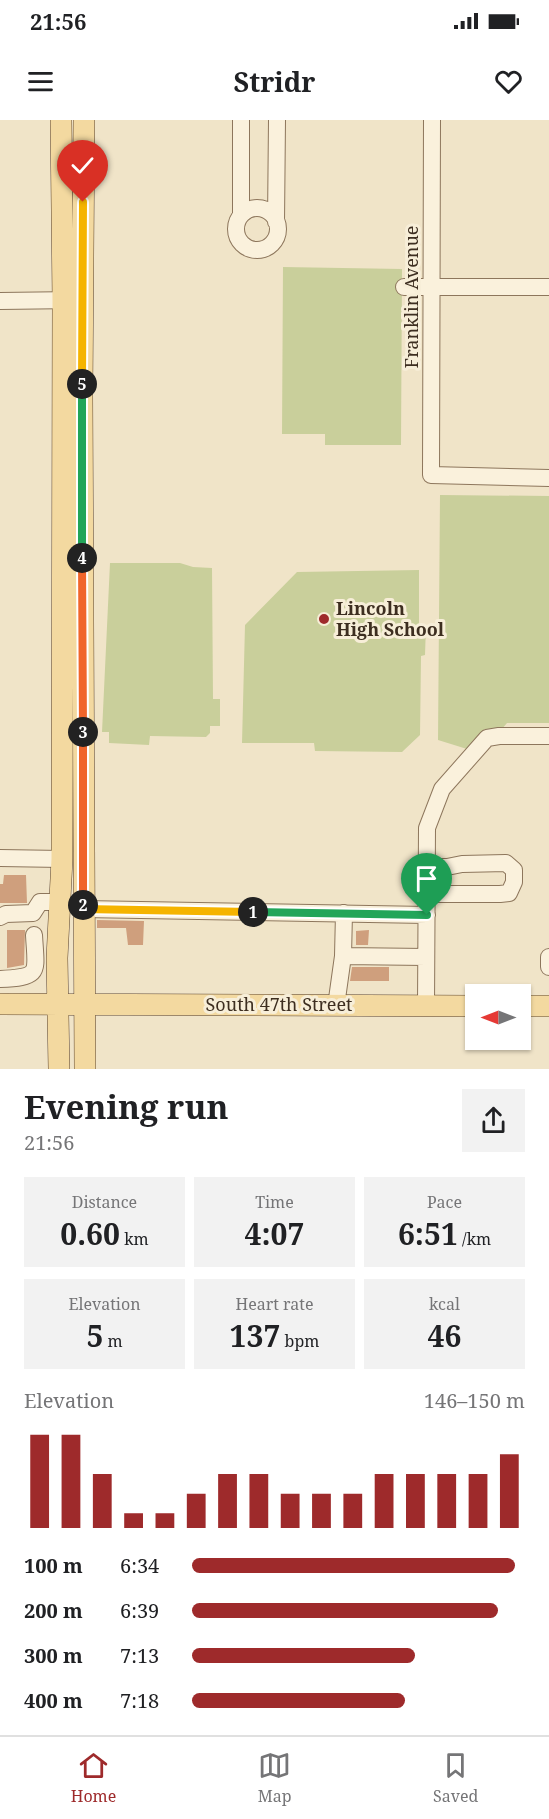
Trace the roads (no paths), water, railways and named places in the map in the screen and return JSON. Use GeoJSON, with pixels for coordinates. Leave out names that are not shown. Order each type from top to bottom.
{"type":"FeatureCollection","features":[{"type":"Feature","properties":{"kind":"main road"},"geometry":{"type":"LineString","coordinates":[[61,120],[73,300],[85,1069]]}},
{"type":"Feature","properties":{"kind":"main road"},"geometry":{"type":"LineString","coordinates":[[59,1069],[57,958],[61,902],[73,300],[84,120]]}},
{"type":"Feature","properties":{"kind":"main road","name":"South 47th Street"},"geometry":{"type":"LineString","coordinates":[[0,1004],[465,1006]]}},
{"type":"Feature","properties":{"kind":"main road"},"geometry":{"type":"LineString","coordinates":[[531,1006],[549,1006]]}},
{"type":"Feature","properties":{"kind":"street"},"geometry":{"type":"LineString","coordinates":[[241,120],[241,215],[236,234],[243,245],[255,250],[268,247],[273,242],[278,229],[276,222],[277,120]]}},
{"type":"Feature","properties":{"kind":"street","name":"Franklin Avenue"},"geometry":{"type":"LineString","coordinates":[[432,120],[431,475],[549,477]]}},
{"type":"Feature","properties":{"kind":"street"},"geometry":{"type":"LineString","coordinates":[[241,215],[246,210],[261,208],[267,211],[276,222]]}},
{"type":"Feature","properties":{"kind":"street"},"geometry":{"type":"LineString","coordinates":[[404,287],[549,287]]}},
{"type":"Feature","properties":{"kind":"street"},"geometry":{"type":"LineString","coordinates":[[0,301],[73,300]]}},
{"type":"Feature","properties":{"kind":"street"},"geometry":{"type":"LineString","coordinates":[[426,1006],[427,828],[442,789],[487,738],[549,736]]}},
{"type":"Feature","properties":{"kind":"street"},"geometry":{"type":"LineString","coordinates":[[0,858],[62,859]]}},
{"type":"Feature","properties":{"kind":"street"},"geometry":{"type":"LineString","coordinates":[[427,867],[506,863],[514,870],[514,882],[509,892],[427,894]]}},
{"type":"Feature","properties":{"kind":"street"},"geometry":{"type":"LineString","coordinates":[[0,916],[33,913],[40,902],[61,902]]}},
{"type":"Feature","properties":{"kind":"street"},"geometry":{"type":"LineString","coordinates":[[83,909],[427,915]]}},
{"type":"Feature","properties":{"kind":"street"},"geometry":{"type":"LineString","coordinates":[[336,1006],[343,956],[344,913]]}},
{"type":"Feature","properties":{"kind":"street"},"geometry":{"type":"LineString","coordinates":[[0,979],[28,977],[36,969],[34,935]]}},
{"type":"Feature","properties":{"kind":"street"},"geometry":{"type":"LineString","coordinates":[[343,956],[426,957]]}},
{"type":"Feature","properties":{"kind":"street"},"geometry":{"type":"LineString","coordinates":[[35,957],[57,958]]}},
{"type":"Feature","properties":{"kind":"street"},"geometry":{"type":"LineString","coordinates":[[549,957],[549,967]]}},
{"type":"Feature","properties":{"kind":"place","name":"Lincoln High School"},"geometry":{"type":"Point","coordinates":[324,619]}}]}
